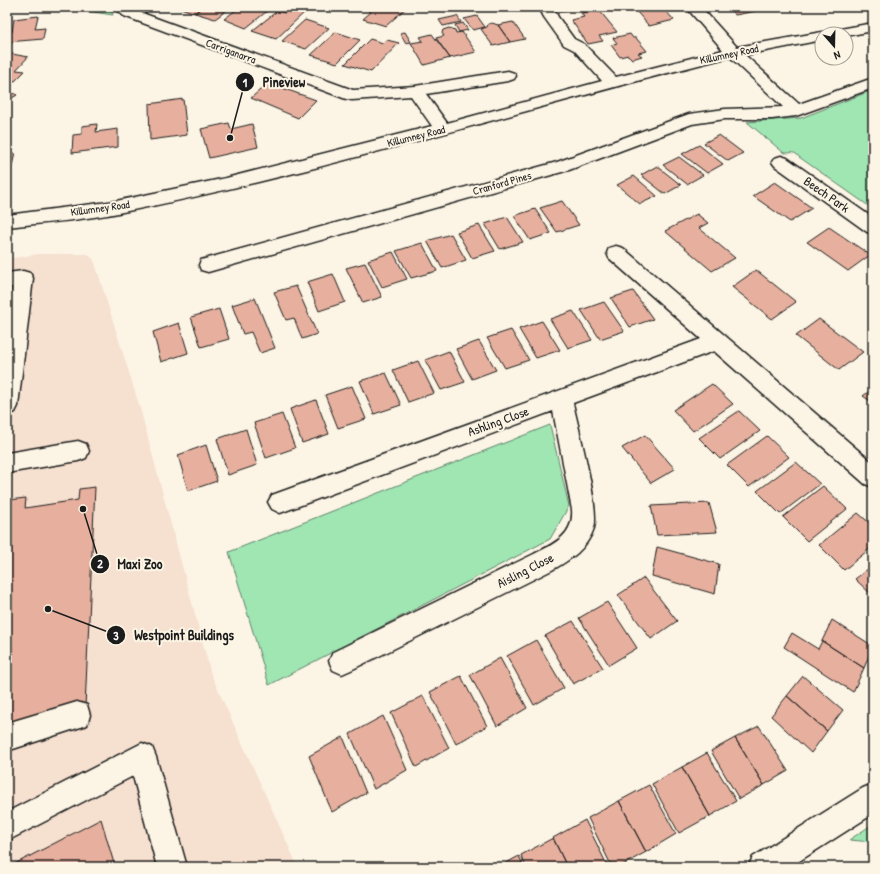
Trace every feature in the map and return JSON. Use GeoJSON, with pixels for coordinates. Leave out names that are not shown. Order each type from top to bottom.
{"type":"FeatureCollection","features":[{"type":"Feature","properties":{"kind":"street","name":"Carriganarra"},"geometry":{"type":"LineString","coordinates":[[120,7],[130,13],[352,95],[415,90],[508,76]]}},
{"type":"Feature","properties":{"kind":"street"},"geometry":{"type":"LineString","coordinates":[[546,7],[551,17],[569,42],[579,47],[613,83]]}},
{"type":"Feature","properties":{"kind":"street"},"geometry":{"type":"LineString","coordinates":[[693,7],[734,52],[796,111]]}},
{"type":"Feature","properties":{"kind":"street"},"geometry":{"type":"LineString","coordinates":[[854,30],[873,27]]}},
{"type":"Feature","properties":{"kind":"street","name":"Killumney Road"},"geometry":{"type":"LineString","coordinates":[[7,221],[116,207],[213,187],[443,130],[613,83],[734,52],[814,37]]}},
{"type":"Feature","properties":{"kind":"street","name":"Cranford Pines"},"geometry":{"type":"LineString","coordinates":[[208,265],[563,166],[689,119],[725,114],[772,114],[796,111],[873,83]]}},
{"type":"Feature","properties":{"kind":"street"},"geometry":{"type":"LineString","coordinates":[[415,90],[443,130]]}},
{"type":"Feature","properties":{"kind":"street","name":"Beech Park"},"geometry":{"type":"LineString","coordinates":[[781,162],[873,227]]}},
{"type":"Feature","properties":{"kind":"street"},"geometry":{"type":"LineString","coordinates":[[616,253],[873,477]]}},
{"type":"Feature","properties":{"kind":"street"},"geometry":{"type":"LineString","coordinates":[[7,280],[23,278],[7,406]]}},
{"type":"Feature","properties":{"kind":"street","name":"Ashling Close"},"geometry":{"type":"LineString","coordinates":[[280,502],[717,341]]}},
{"type":"Feature","properties":{"kind":"street","name":"Aisling Close"},"geometry":{"type":"LineString","coordinates":[[342,661],[543,562],[561,552],[574,542],[582,528],[584,515],[575,456],[561,398]]}},
{"type":"Feature","properties":{"kind":"street"},"geometry":{"type":"LineString","coordinates":[[7,464],[78,451]]}},
{"type":"Feature","properties":{"kind":"street"},"geometry":{"type":"LineString","coordinates":[[7,737],[77,715]]}},
{"type":"Feature","properties":{"kind":"street"},"geometry":{"type":"LineString","coordinates":[[7,827],[142,757],[172,867]]}},
{"type":"Feature","properties":{"kind":"street"},"geometry":{"type":"LineString","coordinates":[[763,867],[873,798]]}},
{"type":"Feature","properties":{"kind":"shaded area"},"geometry":{"type":"Polygon","coordinates":[[[39,254],[88,254],[94,260],[140,408],[211,674],[298,867],[7,867],[7,259],[39,254]]]}},
{"type":"Feature","properties":{"kind":"green space"},"geometry":{"type":"Polygon","coordinates":[[[73,7],[110,7],[113,15],[73,9],[73,7]]]}},
{"type":"Feature","properties":{"kind":"green space"},"geometry":{"type":"Polygon","coordinates":[[[873,90],[873,209],[796,154],[784,153],[747,122],[801,118],[873,90]]]}},
{"type":"Feature","properties":{"kind":"green space"},"geometry":{"type":"Polygon","coordinates":[[[550,425],[569,506],[550,539],[269,685],[229,552],[550,425]]]}},
{"type":"Feature","properties":{"kind":"green space"},"geometry":{"type":"Polygon","coordinates":[[[873,824],[873,842],[849,840],[873,824]]]}},
{"type":"Feature","properties":{"kind":"building"},"geometry":{"type":"Polygon","coordinates":[[[178,7],[202,7],[195,13],[178,7]]]}},
{"type":"Feature","properties":{"kind":"building"},"geometry":{"type":"Polygon","coordinates":[[[202,7],[231,7],[215,19],[195,13],[202,7]]]}},
{"type":"Feature","properties":{"kind":"building"},"geometry":{"type":"Polygon","coordinates":[[[240,7],[271,8],[246,28],[224,19],[240,7]]]}},
{"type":"Feature","properties":{"kind":"building"},"geometry":{"type":"Polygon","coordinates":[[[291,7],[305,12],[276,39],[252,31],[277,11],[285,13],[291,7]]]}},
{"type":"Feature","properties":{"kind":"building"},"geometry":{"type":"Polygon","coordinates":[[[370,7],[407,7],[386,26],[363,19],[371,12],[367,10],[370,7]]]}},
{"type":"Feature","properties":{"kind":"building"},"geometry":{"type":"Polygon","coordinates":[[[458,7],[470,7],[472,10],[462,12],[458,7]]]}},
{"type":"Feature","properties":{"kind":"building"},"geometry":{"type":"Polygon","coordinates":[[[557,7],[582,7],[560,11],[557,7]]]}},
{"type":"Feature","properties":{"kind":"building"},"geometry":{"type":"Polygon","coordinates":[[[633,7],[661,7],[637,12],[633,7]]]}},
{"type":"Feature","properties":{"kind":"building"},"geometry":{"type":"Polygon","coordinates":[[[662,7],[674,20],[649,26],[637,12],[662,7]]]}},
{"type":"Feature","properties":{"kind":"building"},"geometry":{"type":"Polygon","coordinates":[[[728,7],[753,7],[756,11],[735,15],[728,7]]]}},
{"type":"Feature","properties":{"kind":"building"},"geometry":{"type":"Polygon","coordinates":[[[599,10],[617,32],[599,36],[603,41],[588,44],[571,20],[584,17],[581,13],[599,10]]]}},
{"type":"Feature","properties":{"kind":"building"},"geometry":{"type":"Polygon","coordinates":[[[38,16],[35,29],[45,28],[43,39],[7,42],[7,32],[12,32],[14,19],[38,16]]]}},
{"type":"Feature","properties":{"kind":"building"},"geometry":{"type":"Polygon","coordinates":[[[457,16],[461,22],[443,26],[439,20],[457,16]]]}},
{"type":"Feature","properties":{"kind":"building"},"geometry":{"type":"Polygon","coordinates":[[[477,16],[485,27],[473,30],[464,19],[477,16]]]}},
{"type":"Feature","properties":{"kind":"building"},"geometry":{"type":"Polygon","coordinates":[[[305,20],[329,28],[306,49],[282,41],[305,20]]]}},
{"type":"Feature","properties":{"kind":"building"},"geometry":{"type":"Polygon","coordinates":[[[513,22],[525,39],[510,42],[498,25],[513,22]]]}},
{"type":"Feature","properties":{"kind":"building"},"geometry":{"type":"Polygon","coordinates":[[[463,23],[468,30],[459,32],[455,25],[463,23]]]}},
{"type":"Feature","properties":{"kind":"building"},"geometry":{"type":"Polygon","coordinates":[[[492,23],[498,25],[510,42],[493,46],[481,29],[492,23]]]}},
{"type":"Feature","properties":{"kind":"building"},"geometry":{"type":"Polygon","coordinates":[[[449,28],[455,30],[456,33],[462,32],[476,52],[450,58],[436,38],[444,36],[442,33],[443,30],[449,28]]]}},
{"type":"Feature","properties":{"kind":"building"},"geometry":{"type":"Polygon","coordinates":[[[336,32],[360,40],[337,63],[311,55],[336,32]]]}},
{"type":"Feature","properties":{"kind":"building"},"geometry":{"type":"Polygon","coordinates":[[[405,32],[411,42],[406,43],[400,33],[405,32]]]}},
{"type":"Feature","properties":{"kind":"building"},"geometry":{"type":"Polygon","coordinates":[[[432,34],[450,58],[424,65],[411,43],[423,41],[420,37],[432,34]]]}},
{"type":"Feature","properties":{"kind":"building"},"geometry":{"type":"Polygon","coordinates":[[[630,34],[633,38],[636,38],[647,51],[638,53],[642,56],[632,59],[628,55],[620,57],[611,45],[617,43],[613,38],[630,34]]]}},
{"type":"Feature","properties":{"kind":"building"},"geometry":{"type":"Polygon","coordinates":[[[370,39],[383,43],[387,40],[399,43],[371,72],[345,64],[370,39]]]}},
{"type":"Feature","properties":{"kind":"building"},"geometry":{"type":"Polygon","coordinates":[[[7,53],[28,57],[16,70],[25,71],[15,81],[7,80],[7,53]]]}},
{"type":"Feature","properties":{"kind":"building"},"geometry":{"type":"Polygon","coordinates":[[[268,83],[316,100],[298,118],[251,98],[268,83]]]}},
{"type":"Feature","properties":{"kind":"building"},"geometry":{"type":"Polygon","coordinates":[[[7,90],[17,95],[7,101],[7,90]]]}},
{"type":"Feature","properties":{"kind":"building"},"geometry":{"type":"Polygon","coordinates":[[[183,99],[187,135],[150,140],[149,104],[183,99]]]}},
{"type":"Feature","properties":{"kind":"building"},"geometry":{"type":"Polygon","coordinates":[[[229,123],[231,129],[252,124],[258,147],[209,158],[201,129],[229,123]]]}},
{"type":"Feature","properties":{"kind":"building"},"geometry":{"type":"Polygon","coordinates":[[[97,124],[96,132],[118,129],[118,147],[72,153],[73,135],[82,134],[82,126],[97,124]]]}},
{"type":"Feature","properties":{"kind":"building"},"geometry":{"type":"Polygon","coordinates":[[[719,135],[743,153],[728,161],[704,143],[719,135]]]}},
{"type":"Feature","properties":{"kind":"building"},"geometry":{"type":"Polygon","coordinates":[[[699,145],[723,164],[707,173],[682,154],[699,145]]]}},
{"type":"Feature","properties":{"kind":"building"},"geometry":{"type":"Polygon","coordinates":[[[15,153],[7,187],[7,154],[15,153]]]}},
{"type":"Feature","properties":{"kind":"building"},"geometry":{"type":"Polygon","coordinates":[[[679,157],[703,175],[687,184],[663,165],[679,157]]]}},
{"type":"Feature","properties":{"kind":"building"},"geometry":{"type":"Polygon","coordinates":[[[657,166],[681,185],[665,194],[641,175],[657,166]]]}},
{"type":"Feature","properties":{"kind":"building"},"geometry":{"type":"Polygon","coordinates":[[[634,176],[657,196],[640,204],[617,185],[634,176]]]}},
{"type":"Feature","properties":{"kind":"building"},"geometry":{"type":"Polygon","coordinates":[[[775,182],[812,208],[790,222],[753,196],[775,182]]]}},
{"type":"Feature","properties":{"kind":"building"},"geometry":{"type":"Polygon","coordinates":[[[562,201],[579,225],[557,232],[540,208],[562,201]]]}},
{"type":"Feature","properties":{"kind":"building"},"geometry":{"type":"Polygon","coordinates":[[[535,209],[551,233],[530,240],[514,216],[535,209]]]}},
{"type":"Feature","properties":{"kind":"building"},"geometry":{"type":"Polygon","coordinates":[[[697,214],[708,223],[699,228],[735,258],[712,271],[665,231],[697,214]]]}},
{"type":"Feature","properties":{"kind":"building"},"geometry":{"type":"Polygon","coordinates":[[[507,217],[523,242],[500,249],[485,224],[507,217]]]}},
{"type":"Feature","properties":{"kind":"building"},"geometry":{"type":"Polygon","coordinates":[[[479,225],[495,251],[472,258],[457,232],[479,225]]]}},
{"type":"Feature","properties":{"kind":"building"},"geometry":{"type":"Polygon","coordinates":[[[829,227],[870,255],[848,271],[807,242],[829,227]]]}},
{"type":"Feature","properties":{"kind":"building"},"geometry":{"type":"Polygon","coordinates":[[[451,234],[466,260],[442,268],[427,241],[451,234]]]}},
{"type":"Feature","properties":{"kind":"building"},"geometry":{"type":"Polygon","coordinates":[[[422,243],[437,271],[411,278],[396,251],[422,243]]]}},
{"type":"Feature","properties":{"kind":"building"},"geometry":{"type":"Polygon","coordinates":[[[393,252],[407,279],[382,287],[368,260],[393,252]]]}},
{"type":"Feature","properties":{"kind":"building"},"geometry":{"type":"Polygon","coordinates":[[[365,263],[382,297],[363,303],[346,268],[365,263]]]}},
{"type":"Feature","properties":{"kind":"building"},"geometry":{"type":"Polygon","coordinates":[[[756,270],[796,302],[772,319],[732,287],[756,270]]]}},
{"type":"Feature","properties":{"kind":"building"},"geometry":{"type":"Polygon","coordinates":[[[333,274],[345,302],[319,311],[307,282],[333,274]]]}},
{"type":"Feature","properties":{"kind":"building"},"geometry":{"type":"Polygon","coordinates":[[[296,286],[317,334],[302,339],[294,318],[286,320],[274,292],[296,286]]]}},
{"type":"Feature","properties":{"kind":"building"},"geometry":{"type":"Polygon","coordinates":[[[633,291],[653,319],[630,327],[611,298],[633,291]]]}},
{"type":"Feature","properties":{"kind":"building"},"geometry":{"type":"Polygon","coordinates":[[[255,298],[275,348],[260,353],[251,332],[243,334],[232,305],[255,298]]]}},
{"type":"Feature","properties":{"kind":"building"},"geometry":{"type":"Polygon","coordinates":[[[604,302],[624,331],[600,339],[581,310],[604,302]]]}},
{"type":"Feature","properties":{"kind":"building"},"geometry":{"type":"Polygon","coordinates":[[[219,309],[229,339],[201,347],[191,317],[219,309]]]}},
{"type":"Feature","properties":{"kind":"building"},"geometry":{"type":"Polygon","coordinates":[[[573,311],[592,340],[568,348],[550,319],[573,311]]]}},
{"type":"Feature","properties":{"kind":"building"},"geometry":{"type":"Polygon","coordinates":[[[819,319],[863,352],[839,370],[796,336],[819,319]]]}},
{"type":"Feature","properties":{"kind":"building"},"geometry":{"type":"Polygon","coordinates":[[[542,321],[560,350],[536,358],[519,329],[542,321]]]}},
{"type":"Feature","properties":{"kind":"building"},"geometry":{"type":"Polygon","coordinates":[[[179,323],[188,353],[161,362],[153,332],[179,323]]]}},
{"type":"Feature","properties":{"kind":"building"},"geometry":{"type":"Polygon","coordinates":[[[511,330],[529,360],[505,368],[487,338],[511,330]]]}},
{"type":"Feature","properties":{"kind":"building"},"geometry":{"type":"Polygon","coordinates":[[[479,341],[496,370],[472,379],[456,349],[479,341]]]}},
{"type":"Feature","properties":{"kind":"building"},"geometry":{"type":"Polygon","coordinates":[[[449,351],[465,382],[441,390],[425,360],[449,351]]]}},
{"type":"Feature","properties":{"kind":"building"},"geometry":{"type":"Polygon","coordinates":[[[418,361],[434,393],[408,402],[393,370],[418,361]]]}},
{"type":"Feature","properties":{"kind":"building"},"geometry":{"type":"Polygon","coordinates":[[[386,373],[401,405],[374,414],[360,381],[386,373]]]}},
{"type":"Feature","properties":{"kind":"building"},"geometry":{"type":"Polygon","coordinates":[[[712,384],[733,404],[693,431],[673,410],[712,384]]]}},
{"type":"Feature","properties":{"kind":"building"},"geometry":{"type":"Polygon","coordinates":[[[352,386],[366,419],[338,428],[325,395],[352,386]]]}},
{"type":"Feature","properties":{"kind":"building"},"geometry":{"type":"Polygon","coordinates":[[[873,388],[873,403],[863,396],[873,388]]]}},
{"type":"Feature","properties":{"kind":"building"},"geometry":{"type":"Polygon","coordinates":[[[316,400],[329,434],[302,443],[290,409],[316,400]]]}},
{"type":"Feature","properties":{"kind":"building"},"geometry":{"type":"Polygon","coordinates":[[[739,411],[760,431],[720,459],[699,438],[739,411]]]}},
{"type":"Feature","properties":{"kind":"building"},"geometry":{"type":"Polygon","coordinates":[[[282,414],[295,448],[266,458],[254,423],[282,414]]]}},
{"type":"Feature","properties":{"kind":"building"},"geometry":{"type":"Polygon","coordinates":[[[246,429],[257,465],[228,475],[217,439],[246,429]]]}},
{"type":"Feature","properties":{"kind":"building"},"geometry":{"type":"Polygon","coordinates":[[[645,435],[675,469],[651,483],[622,448],[645,435]]]}},
{"type":"Feature","properties":{"kind":"building"},"geometry":{"type":"Polygon","coordinates":[[[767,436],[789,457],[749,487],[727,465],[767,436]]]}},
{"type":"Feature","properties":{"kind":"building"},"geometry":{"type":"Polygon","coordinates":[[[206,445],[217,481],[188,491],[178,455],[206,445]]]}},
{"type":"Feature","properties":{"kind":"building"},"geometry":{"type":"Polygon","coordinates":[[[796,462],[820,484],[780,514],[757,491],[796,462]]]}},
{"type":"Feature","properties":{"kind":"building"},"geometry":{"type":"Polygon","coordinates":[[[823,486],[847,509],[807,541],[783,517],[823,486]]]}},
{"type":"Feature","properties":{"kind":"building"},"geometry":{"type":"Polygon","coordinates":[[[95,487],[85,707],[7,723],[7,511],[9,500],[26,498],[25,508],[78,500],[79,489],[95,487]]]}},
{"type":"Feature","properties":{"kind":"building"},"geometry":{"type":"Polygon","coordinates":[[[709,503],[717,532],[657,535],[651,506],[709,503]]]}},
{"type":"Feature","properties":{"kind":"building"},"geometry":{"type":"Polygon","coordinates":[[[858,513],[873,526],[873,546],[844,570],[819,545],[858,513]]]}},
{"type":"Feature","properties":{"kind":"building"},"geometry":{"type":"Polygon","coordinates":[[[657,547],[719,564],[715,594],[652,576],[657,547]]]}},
{"type":"Feature","properties":{"kind":"building"},"geometry":{"type":"Polygon","coordinates":[[[873,565],[873,596],[855,579],[873,565]]]}},
{"type":"Feature","properties":{"kind":"building"},"geometry":{"type":"Polygon","coordinates":[[[644,578],[677,621],[651,639],[618,595],[644,578]]]}},
{"type":"Feature","properties":{"kind":"building"},"geometry":{"type":"Polygon","coordinates":[[[607,602],[637,648],[609,665],[579,618],[607,602]]]}},
{"type":"Feature","properties":{"kind":"building"},"geometry":{"type":"Polygon","coordinates":[[[832,620],[873,646],[864,668],[822,641],[832,620]]]}},
{"type":"Feature","properties":{"kind":"building"},"geometry":{"type":"Polygon","coordinates":[[[573,621],[603,668],[573,684],[545,636],[573,621]]]}},
{"type":"Feature","properties":{"kind":"building"},"geometry":{"type":"Polygon","coordinates":[[[792,633],[818,649],[822,641],[864,668],[853,692],[784,647],[792,633]]]}},
{"type":"Feature","properties":{"kind":"building"},"geometry":{"type":"Polygon","coordinates":[[[536,640],[564,688],[534,705],[507,656],[536,640]]]}},
{"type":"Feature","properties":{"kind":"building"},"geometry":{"type":"Polygon","coordinates":[[[500,658],[527,708],[497,726],[470,675],[500,658]]]}},
{"type":"Feature","properties":{"kind":"building"},"geometry":{"type":"Polygon","coordinates":[[[461,676],[487,726],[456,744],[430,692],[461,676]]]}},
{"type":"Feature","properties":{"kind":"building"},"geometry":{"type":"Polygon","coordinates":[[[803,676],[843,710],[827,731],[787,696],[803,676]]]}},
{"type":"Feature","properties":{"kind":"building"},"geometry":{"type":"Polygon","coordinates":[[[423,696],[449,748],[416,767],[391,713],[423,696]]]}},
{"type":"Feature","properties":{"kind":"building"},"geometry":{"type":"Polygon","coordinates":[[[787,696],[827,731],[811,753],[771,716],[787,696]]]}},
{"type":"Feature","properties":{"kind":"building"},"geometry":{"type":"Polygon","coordinates":[[[383,716],[407,770],[374,789],[350,734],[383,716]]]}},
{"type":"Feature","properties":{"kind":"building"},"geometry":{"type":"Polygon","coordinates":[[[759,726],[788,771],[764,785],[735,738],[759,726]]]}},
{"type":"Feature","properties":{"kind":"building"},"geometry":{"type":"Polygon","coordinates":[[[343,737],[366,793],[332,812],[309,756],[343,737]]]}},
{"type":"Feature","properties":{"kind":"building"},"geometry":{"type":"Polygon","coordinates":[[[735,738],[764,785],[739,799],[711,751],[735,738]]]}},
{"type":"Feature","properties":{"kind":"building"},"geometry":{"type":"Polygon","coordinates":[[[707,753],[736,801],[710,816],[682,767],[707,753]]]}},
{"type":"Feature","properties":{"kind":"building"},"geometry":{"type":"Polygon","coordinates":[[[682,767],[710,816],[679,833],[652,784],[682,767]]]}},
{"type":"Feature","properties":{"kind":"building"},"geometry":{"type":"Polygon","coordinates":[[[649,785],[676,834],[646,852],[619,801],[649,785]]]}},
{"type":"Feature","properties":{"kind":"building"},"geometry":{"type":"Polygon","coordinates":[[[619,801],[646,852],[619,867],[612,867],[588,818],[619,801]]]}},
{"type":"Feature","properties":{"kind":"building"},"geometry":{"type":"Polygon","coordinates":[[[101,819],[115,867],[9,867],[101,819]]]}},
{"type":"Feature","properties":{"kind":"building"},"geometry":{"type":"Polygon","coordinates":[[[585,820],[608,867],[567,867],[553,838],[585,820]]]}},
{"type":"Feature","properties":{"kind":"building"},"geometry":{"type":"Polygon","coordinates":[[[553,838],[567,867],[526,867],[521,855],[553,838]]]}},
{"type":"Feature","properties":{"kind":"building"},"geometry":{"type":"Polygon","coordinates":[[[519,856],[524,867],[499,867],[519,856]]]}},
{"type":"Feature","properties":{"kind":"place","name":"Pineview"},"geometry":{"type":"Point","coordinates":[230,138]}},
{"type":"Feature","properties":{"kind":"place","name":"Maxi Zoo"},"geometry":{"type":"Point","coordinates":[83,509]}},
{"type":"Feature","properties":{"kind":"place","name":"Westpoint Buildings"},"geometry":{"type":"Point","coordinates":[48,609]}}]}
